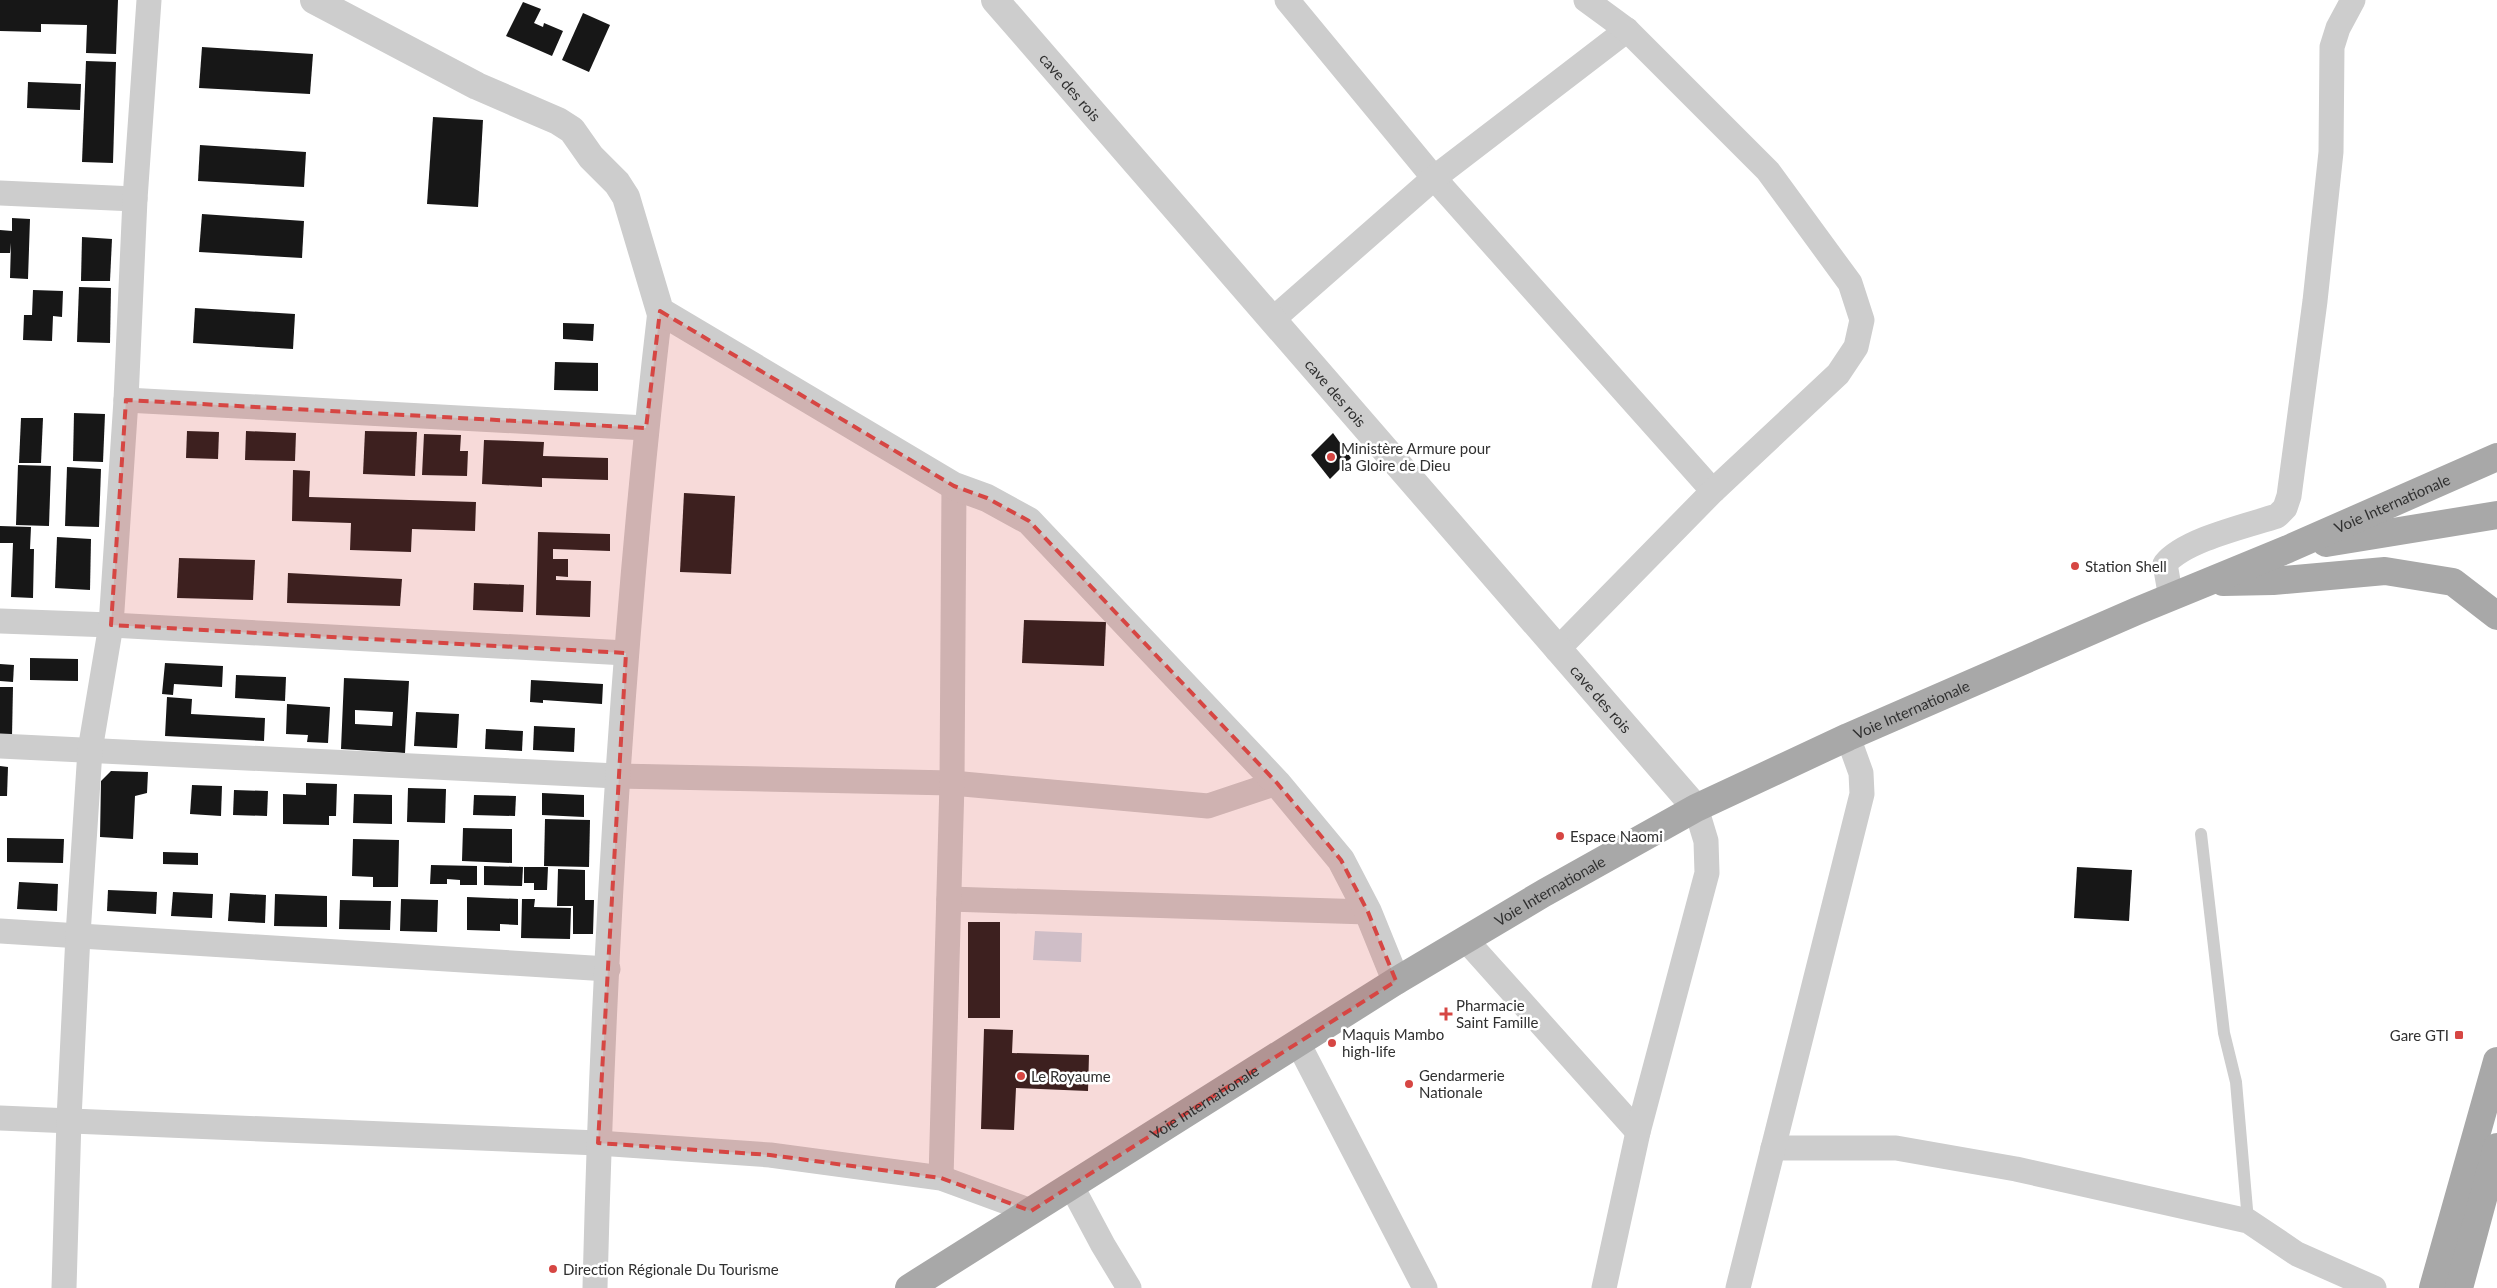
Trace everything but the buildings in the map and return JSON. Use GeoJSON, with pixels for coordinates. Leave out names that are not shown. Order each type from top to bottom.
{"type":"FeatureCollection","features":[{"type":"Feature","properties":{"kind":"main road","name":"Voie Internationale"},"geometry":{"type":"LineString","coordinates":[[909,1288],[1396,981],[1696,808],[1848,737],[2288,549],[2497,457]]}},
{"type":"Feature","properties":{"kind":"main road","name":"Voie Internationale"},"geometry":{"type":"LineString","coordinates":[[2288,549],[2497,515]]}},
{"type":"Feature","properties":{"kind":"main road"},"geometry":{"type":"LineString","coordinates":[[2209,582],[2273,581],[2385,571],[2453,582],[2497,616]]}},
{"type":"Feature","properties":{"kind":"main road"},"geometry":{"type":"LineString","coordinates":[[2433,1288],[2497,1061]]}},
{"type":"Feature","properties":{"kind":"main road"},"geometry":{"type":"LineString","coordinates":[[2458,1288],[2497,1147]]}},
{"type":"Feature","properties":{"kind":"street"},"geometry":{"type":"LineString","coordinates":[[64,1288],[69,1119],[78,934],[90,750],[111,625],[126,400],[135,199],[149,0]]}},
{"type":"Feature","properties":{"kind":"street"},"geometry":{"type":"LineString","coordinates":[[314,0],[477,86],[558,121],[572,130],[591,157],[617,183],[626,197],[660,310],[646,428],[617,776],[598,1143],[595,1288]]}},
{"type":"Feature","properties":{"kind":"street"},"geometry":{"type":"LineString","coordinates":[[1287,0],[1434,178],[1714,491]]}},
{"type":"Feature","properties":{"kind":"street"},"geometry":{"type":"LineString","coordinates":[[1557,650],[1714,491],[1838,374],[1856,347],[1862,320],[1850,283],[1768,171],[1627,30],[1586,0]]}},
{"type":"Feature","properties":{"kind":"street"},"geometry":{"type":"LineString","coordinates":[[2171,598],[2165,564],[2172,555],[2188,546],[2277,516],[2286,508],[2315,301],[2331,152],[2332,47],[2338,28],[2354,0]]}},
{"type":"Feature","properties":{"kind":"street","name":"cave des rois"},"geometry":{"type":"LineString","coordinates":[[1006,4],[1272,320],[1696,808]]}},
{"type":"Feature","properties":{"kind":"street"},"geometry":{"type":"LineString","coordinates":[[1272,320],[1434,178],[1627,30]]}},
{"type":"Feature","properties":{"kind":"street"},"geometry":{"type":"LineString","coordinates":[[0,193],[135,199]]}},
{"type":"Feature","properties":{"kind":"street"},"geometry":{"type":"LineString","coordinates":[[660,310],[954,486],[987,498],[1029,521],[1277,783],[1341,860],[1368,912],[1396,981]]}},
{"type":"Feature","properties":{"kind":"street"},"geometry":{"type":"LineString","coordinates":[[126,400],[646,428]]}},
{"type":"Feature","properties":{"kind":"street"},"geometry":{"type":"LineString","coordinates":[[941,1178],[952,783],[954,486]]}},
{"type":"Feature","properties":{"kind":"street"},"geometry":{"type":"LineString","coordinates":[[0,621],[111,625],[626,653]]}},
{"type":"Feature","properties":{"kind":"street"},"geometry":{"type":"LineString","coordinates":[[1738,1288],[1862,794],[1861,773],[1848,737]]}},
{"type":"Feature","properties":{"kind":"street"},"geometry":{"type":"LineString","coordinates":[[0,746],[617,776],[952,783],[1208,806],[1277,783]]}},
{"type":"Feature","properties":{"kind":"street"},"geometry":{"type":"LineString","coordinates":[[1604,1288],[1638,1132],[1707,873],[1706,841],[1696,808]]}},
{"type":"Feature","properties":{"kind":"street"},"geometry":{"type":"LineString","coordinates":[[949,899],[1368,912]]}},
{"type":"Feature","properties":{"kind":"street"},"geometry":{"type":"LineString","coordinates":[[0,931],[78,934],[608,969]]}},
{"type":"Feature","properties":{"kind":"street"},"geometry":{"type":"LineString","coordinates":[[1465,940],[1638,1132]]}},
{"type":"Feature","properties":{"kind":"street"},"geometry":{"type":"LineString","coordinates":[[1298,1043],[1425,1288]]}},
{"type":"Feature","properties":{"kind":"street"},"geometry":{"type":"LineString","coordinates":[[0,1118],[69,1119],[598,1143],[770,1155],[941,1178],[1031,1211]]}},
{"type":"Feature","properties":{"kind":"street"},"geometry":{"type":"LineString","coordinates":[[1773,1148],[1896,1148],[2016,1169],[2248,1221],[2298,1254],[2374,1288]]}},
{"type":"Feature","properties":{"kind":"street"},"geometry":{"type":"LineString","coordinates":[[1072,1187],[1103,1245],[1129,1288]]}},
{"type":"Feature","properties":{"kind":"lane"},"geometry":{"type":"LineString","coordinates":[[2201,834],[2224,1033],[2236,1082],[2248,1221]]}},
{"type":"Feature","properties":{"kind":"highlighted area"},"geometry":{"type":"Polygon","coordinates":[[[660,311],[954,486],[987,498],[1029,521],[1277,783],[1341,860],[1368,912],[1396,981],[1031,1211],[941,1178],[770,1155],[598,1143],[626,653],[111,625],[126,400],[646,428],[660,311]]]}},
{"type":"Feature","properties":{"kind":"water"},"geometry":{"type":"Polygon","coordinates":[[[1035,931],[1082,933],[1081,962],[1033,960],[1035,931]]]}},
{"type":"Feature","properties":{"kind":"place","name":"Ministère Armure pour la Gloire de Dieu"},"geometry":{"type":"Point","coordinates":[1331,457]}},
{"type":"Feature","properties":{"kind":"place","name":"Station Shell"},"geometry":{"type":"Point","coordinates":[2075,566]}},
{"type":"Feature","properties":{"kind":"place","name":"Espace Naomi"},"geometry":{"type":"Point","coordinates":[1560,836]}},
{"type":"Feature","properties":{"kind":"place","name":"Pharmacie Saint Famille"},"geometry":{"type":"Point","coordinates":[1446,1014]}},
{"type":"Feature","properties":{"kind":"place","name":"Gare GTI"},"geometry":{"type":"Point","coordinates":[2459,1035]}},
{"type":"Feature","properties":{"kind":"place","name":"Maquis Mambo high-life"},"geometry":{"type":"Point","coordinates":[1332,1043]}},
{"type":"Feature","properties":{"kind":"place","name":"Le Royaume"},"geometry":{"type":"Point","coordinates":[1021,1076]}},
{"type":"Feature","properties":{"kind":"place","name":"Gendarmerie Nationale"},"geometry":{"type":"Point","coordinates":[1409,1084]}},
{"type":"Feature","properties":{"kind":"place","name":"Direction Régionale Du Tourisme"},"geometry":{"type":"Point","coordinates":[553,1269]}}]}
